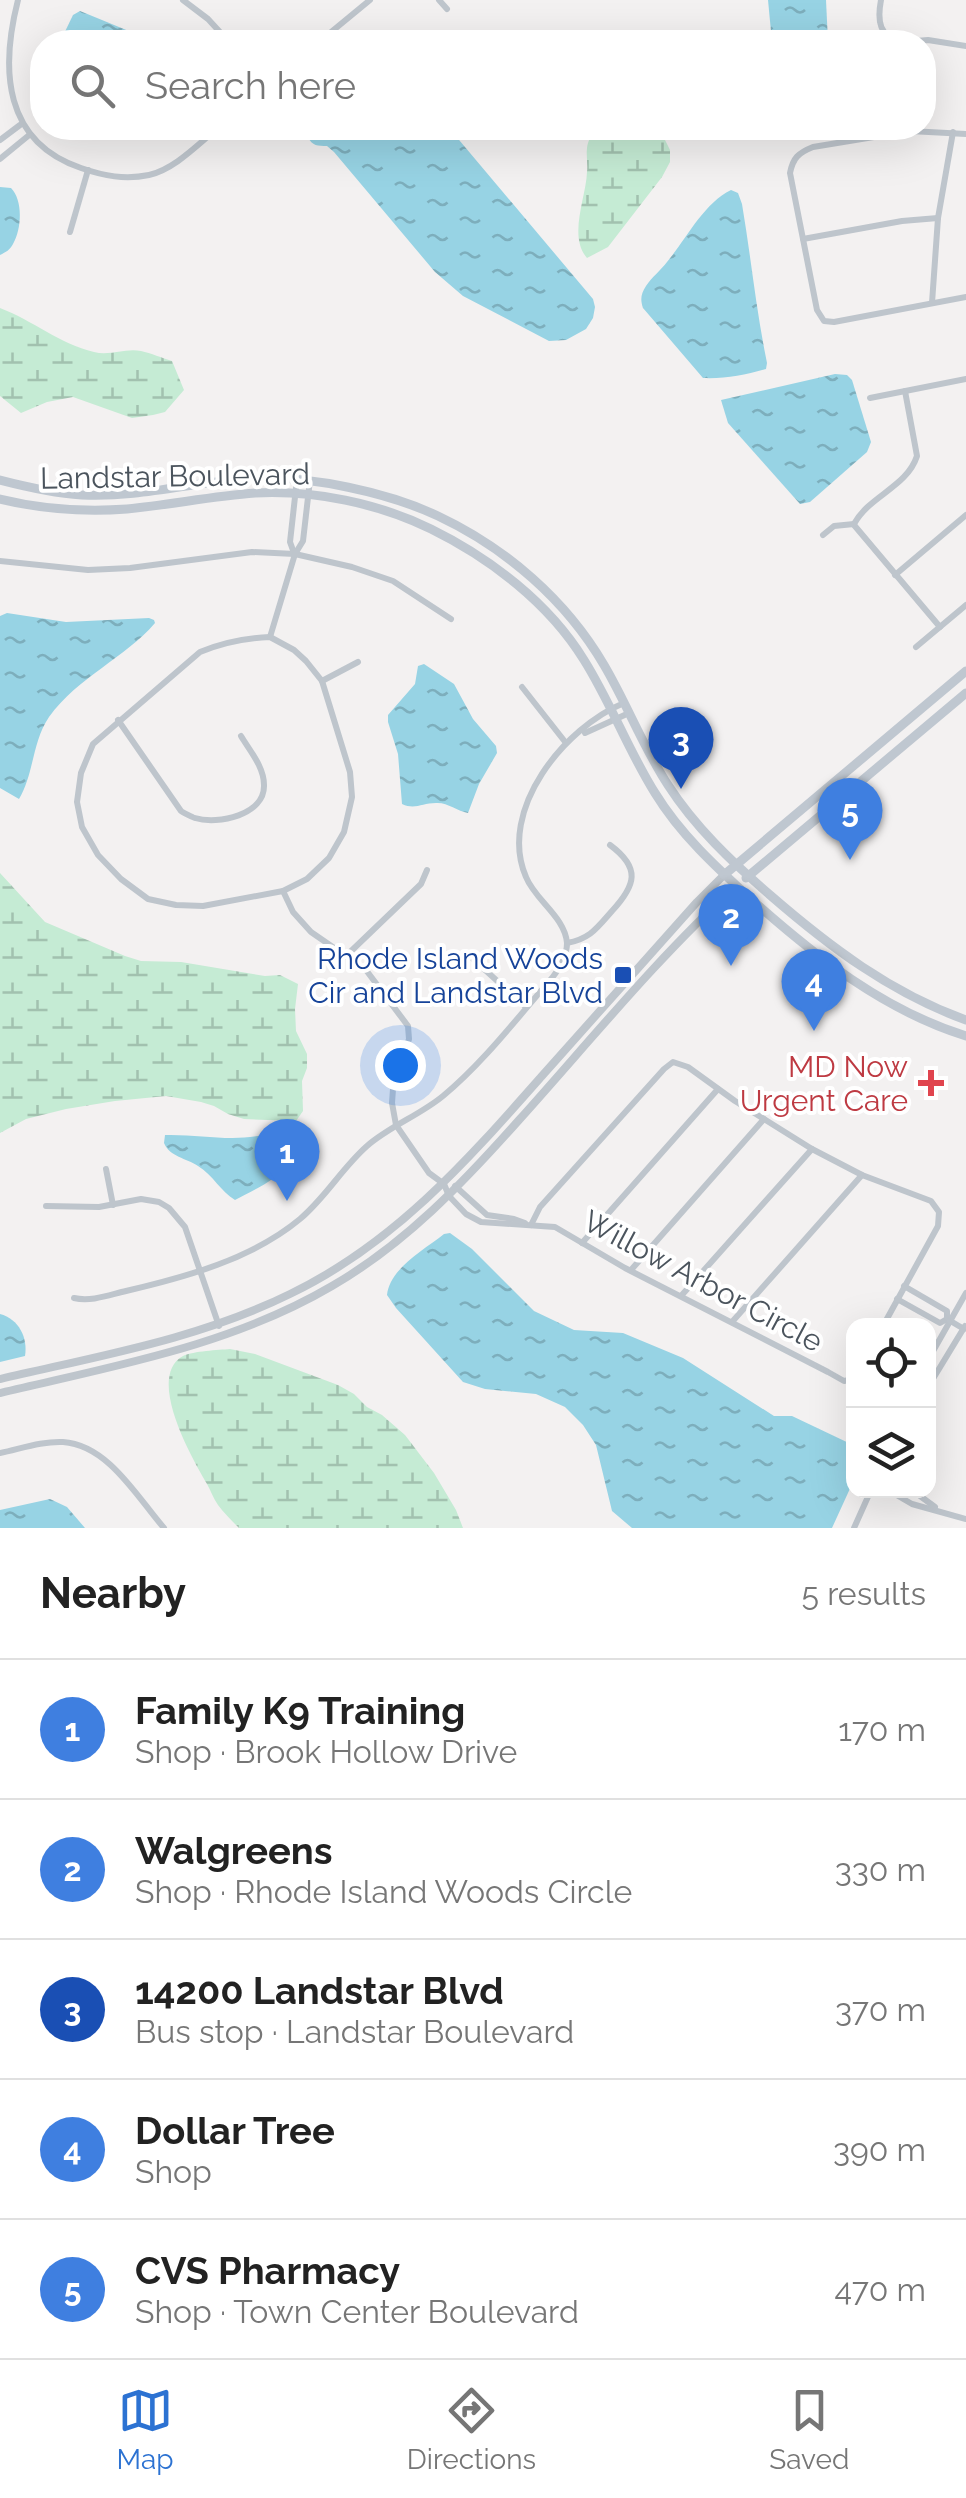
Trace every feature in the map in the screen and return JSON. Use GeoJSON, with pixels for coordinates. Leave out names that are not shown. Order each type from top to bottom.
{"type":"FeatureCollection","features":[{"type":"Feature","properties":{"kind":"main road","name":"Landstar Boulevard"},"geometry":{"type":"LineString","coordinates":[[0,480],[82,495],[257,478],[310,480],[388,498],[434,514],[476,535],[522,569],[588,639],[668,786],[700,827],[748,876],[842,955],[902,992],[966,1020]]}},
{"type":"Feature","properties":{"kind":"main road","name":"Landstar Boulevard"},"geometry":{"type":"LineString","coordinates":[[0,499],[33,507],[111,509],[257,493],[296,494],[382,509],[469,549],[511,579],[552,618],[582,655],[657,797],[724,875],[834,969],[894,1006],[966,1036]]}},
{"type":"Feature","properties":{"kind":"main road"},"geometry":{"type":"LineString","coordinates":[[724,875],[966,672]]}},
{"type":"Feature","properties":{"kind":"main road"},"geometry":{"type":"LineString","coordinates":[[736,886],[966,693]]}},
{"type":"Feature","properties":{"kind":"street"},"geometry":{"type":"LineString","coordinates":[[0,159],[28,136],[10,102],[2,73],[3,45],[18,0]]}},
{"type":"Feature","properties":{"kind":"street"},"geometry":{"type":"LineString","coordinates":[[183,0],[218,30]]}},
{"type":"Feature","properties":{"kind":"street"},"geometry":{"type":"LineString","coordinates":[[334,30],[370,0]]}},
{"type":"Feature","properties":{"kind":"street"},"geometry":{"type":"LineString","coordinates":[[439,0],[447,9]]}},
{"type":"Feature","properties":{"kind":"street"},"geometry":{"type":"LineString","coordinates":[[881,0],[881,30]]}},
{"type":"Feature","properties":{"kind":"street"},"geometry":{"type":"LineString","coordinates":[[936,41],[966,46]]}},
{"type":"Feature","properties":{"kind":"street"},"geometry":{"type":"LineString","coordinates":[[0,140],[20,124]]}},
{"type":"Feature","properties":{"kind":"street"},"geometry":{"type":"LineString","coordinates":[[936,132],[966,134]]}},
{"type":"Feature","properties":{"kind":"street"},"geometry":{"type":"LineString","coordinates":[[932,304],[938,218],[953,132]]}},
{"type":"Feature","properties":{"kind":"street"},"geometry":{"type":"LineString","coordinates":[[33,140],[62,161],[124,178],[153,174],[203,140]]}},
{"type":"Feature","properties":{"kind":"street"},"geometry":{"type":"LineString","coordinates":[[858,140],[812,148],[800,152],[792,161],[790,173],[816,310],[824,321],[834,322],[966,296]]}},
{"type":"Feature","properties":{"kind":"street"},"geometry":{"type":"LineString","coordinates":[[70,232],[88,170]]}},
{"type":"Feature","properties":{"kind":"street"},"geometry":{"type":"LineString","coordinates":[[803,239],[938,218]]}},
{"type":"Feature","properties":{"kind":"street"},"geometry":{"type":"LineString","coordinates":[[870,398],[966,379]]}},
{"type":"Feature","properties":{"kind":"street"},"geometry":{"type":"LineString","coordinates":[[854,524],[860,513],[914,466],[917,456],[906,391]]}},
{"type":"Feature","properties":{"kind":"street"},"geometry":{"type":"LineString","coordinates":[[295,554],[290,542],[296,479]]}},
{"type":"Feature","properties":{"kind":"street"},"geometry":{"type":"LineString","coordinates":[[270,637],[295,554],[303,541],[310,480]]}},
{"type":"Feature","properties":{"kind":"street"},"geometry":{"type":"LineString","coordinates":[[895,575],[966,516]]}},
{"type":"Feature","properties":{"kind":"street"},"geometry":{"type":"LineString","coordinates":[[823,535],[834,526],[854,524]]}},
{"type":"Feature","properties":{"kind":"street"},"geometry":{"type":"LineString","coordinates":[[854,524],[940,627]]}},
{"type":"Feature","properties":{"kind":"street"},"geometry":{"type":"LineString","coordinates":[[0,561],[88,570],[252,552],[295,554],[392,581],[451,619]]}},
{"type":"Feature","properties":{"kind":"street"},"geometry":{"type":"LineString","coordinates":[[916,648],[966,605]]}},
{"type":"Feature","properties":{"kind":"street"},"geometry":{"type":"LineString","coordinates":[[270,637],[294,650],[322,680],[350,772],[352,797],[344,832],[329,858],[307,879],[284,891],[203,906],[148,898],[121,879],[98,855],[82,827],[77,802],[81,773],[93,744],[200,652],[242,638],[270,637]]}},
{"type":"Feature","properties":{"kind":"street"},"geometry":{"type":"LineString","coordinates":[[322,680],[358,662]]}},
{"type":"Feature","properties":{"kind":"street"},"geometry":{"type":"LineString","coordinates":[[522,688],[566,743]]}},
{"type":"Feature","properties":{"kind":"street"},"geometry":{"type":"LineString","coordinates":[[923,707],[934,720]]}},
{"type":"Feature","properties":{"kind":"street"},"geometry":{"type":"LineString","coordinates":[[74,1298],[91,1299],[156,1284],[229,1260],[266,1242],[298,1222],[320,1201],[364,1148],[450,1090],[552,978],[567,943],[561,924],[533,892],[524,872],[519,850],[520,825],[528,802],[544,770],[566,743],[626,708]]}},
{"type":"Feature","properties":{"kind":"street"},"geometry":{"type":"LineString","coordinates":[[118,720],[181,811],[195,818],[211,820],[244,814],[264,794],[258,762],[241,736]]}},
{"type":"Feature","properties":{"kind":"street"},"geometry":{"type":"LineString","coordinates":[[567,943],[584,940],[631,888],[630,864],[610,845]]}},
{"type":"Feature","properties":{"kind":"street"},"geometry":{"type":"LineString","coordinates":[[347,955],[421,884],[427,870]]}},
{"type":"Feature","properties":{"kind":"street"},"geometry":{"type":"LineString","coordinates":[[0,1379],[219,1324],[294,1292],[385,1235],[444,1184],[724,875]]}},
{"type":"Feature","properties":{"kind":"street"},"geometry":{"type":"LineString","coordinates":[[0,1392],[162,1355],[223,1336],[334,1285],[393,1244],[449,1196],[665,957],[736,886]]}},
{"type":"Feature","properties":{"kind":"street"},"geometry":{"type":"LineString","coordinates":[[284,891],[293,912],[311,932],[366,970],[408,1026],[409,1040],[392,1103],[396,1125],[428,1172],[444,1184],[458,1187]]}},
{"type":"Feature","properties":{"kind":"street"},"geometry":{"type":"LineString","coordinates":[[473,959],[526,1007]]}},
{"type":"Feature","properties":{"kind":"street","name":"Willow Arbor Circle"},"geometry":{"type":"LineString","coordinates":[[531,1225],[540,1208],[674,1062],[688,1067],[812,1149],[862,1175],[932,1201],[939,1212],[938,1226],[904,1286]]}},
{"type":"Feature","properties":{"kind":"street"},"geometry":{"type":"LineString","coordinates":[[582,1244],[718,1089]]}},
{"type":"Feature","properties":{"kind":"street"},"geometry":{"type":"LineString","coordinates":[[630,1270],[764,1119]]}},
{"type":"Feature","properties":{"kind":"street"},"geometry":{"type":"LineString","coordinates":[[681,1296],[812,1149]]}},
{"type":"Feature","properties":{"kind":"street"},"geometry":{"type":"LineString","coordinates":[[106,1169],[113,1205]]}},
{"type":"Feature","properties":{"kind":"street"},"geometry":{"type":"LineString","coordinates":[[732,1322],[862,1175]]}},
{"type":"Feature","properties":{"kind":"street"},"geometry":{"type":"LineString","coordinates":[[444,1184],[449,1196]]}},
{"type":"Feature","properties":{"kind":"street","name":"Willow Arbor Circle"},"geometry":{"type":"LineString","coordinates":[[458,1187],[487,1215],[531,1225]]}},
{"type":"Feature","properties":{"kind":"street","name":"Willow Arbor Circle"},"geometry":{"type":"LineString","coordinates":[[449,1196],[466,1214],[481,1222],[556,1227],[630,1270],[846,1381]]}},
{"type":"Feature","properties":{"kind":"street"},"geometry":{"type":"LineString","coordinates":[[46,1206],[94,1208],[146,1199],[169,1208],[184,1227],[223,1336]]}},
{"type":"Feature","properties":{"kind":"street"},"geometry":{"type":"LineString","coordinates":[[329,1273],[334,1285]]}},
{"type":"Feature","properties":{"kind":"street"},"geometry":{"type":"LineString","coordinates":[[888,1318],[904,1286],[947,1311],[948,1320]]}},
{"type":"Feature","properties":{"kind":"street"},"geometry":{"type":"LineString","coordinates":[[936,1344],[966,1294]]}},
{"type":"Feature","properties":{"kind":"street"},"geometry":{"type":"LineString","coordinates":[[897,1299],[940,1323],[948,1320],[965,1327],[936,1374]]}},
{"type":"Feature","properties":{"kind":"street"},"geometry":{"type":"LineString","coordinates":[[919,1312],[926,1299]]}},
{"type":"Feature","properties":{"kind":"street"},"geometry":{"type":"LineString","coordinates":[[0,1452],[60,1442],[80,1445],[98,1454],[119,1474],[164,1528]]}},
{"type":"Feature","properties":{"kind":"street"},"geometry":{"type":"LineString","coordinates":[[854,1528],[867,1498]]}},
{"type":"Feature","properties":{"kind":"street"},"geometry":{"type":"LineString","coordinates":[[909,1498],[912,1504],[966,1519]]}},
{"type":"Feature","properties":{"kind":"street"},"geometry":{"type":"LineString","coordinates":[[916,1498],[940,1510]]}},
{"type":"Feature","properties":{"kind":"green space"},"geometry":{"type":"Polygon","coordinates":[[[590,140],[665,140],[670,162],[608,247],[587,258],[578,228],[590,140]]]}},
{"type":"Feature","properties":{"kind":"green space"},"geometry":{"type":"Polygon","coordinates":[[[0,308],[82,348],[100,353],[141,351],[172,361],[184,390],[165,412],[132,418],[73,397],[21,413],[0,396],[0,308]]]}},
{"type":"Feature","properties":{"kind":"green space"},"geometry":{"type":"Polygon","coordinates":[[[0,873],[45,922],[125,956],[141,961],[181,962],[280,975],[298,984],[296,1031],[307,1054],[307,1068],[302,1081],[303,1111],[296,1121],[244,1119],[201,1102],[166,1096],[66,1109],[26,1119],[0,1133],[0,873]]]}},
{"type":"Feature","properties":{"kind":"green space"},"geometry":{"type":"Polygon","coordinates":[[[230,1349],[255,1354],[338,1385],[382,1415],[405,1435],[434,1473],[463,1528],[239,1528],[216,1502],[192,1457],[176,1419],[169,1381],[173,1367],[183,1356],[230,1349]]]}},
{"type":"Feature","properties":{"kind":"water"},"geometry":{"type":"Polygon","coordinates":[[[768,0],[826,0],[827,30],[771,30],[768,0]]]}},
{"type":"Feature","properties":{"kind":"water"},"geometry":{"type":"Polygon","coordinates":[[[80,11],[126,30],[66,30],[73,15],[80,11]]]}},
{"type":"Feature","properties":{"kind":"water"},"geometry":{"type":"Polygon","coordinates":[[[459,140],[593,299],[593,318],[586,329],[566,340],[549,341],[463,296],[435,272],[334,152],[311,142],[459,140]]]}},
{"type":"Feature","properties":{"kind":"water"},"geometry":{"type":"Polygon","coordinates":[[[0,187],[11,188],[15,193],[20,215],[13,244],[0,255],[0,187]]]}},
{"type":"Feature","properties":{"kind":"water"},"geometry":{"type":"Polygon","coordinates":[[[731,190],[738,193],[742,204],[767,363],[766,369],[751,373],[703,378],[643,308],[642,297],[648,283],[704,213],[731,190]]]}},
{"type":"Feature","properties":{"kind":"water"},"geometry":{"type":"Polygon","coordinates":[[[835,374],[847,375],[852,380],[871,442],[867,452],[810,502],[800,504],[728,423],[721,400],[835,374]]]}},
{"type":"Feature","properties":{"kind":"water"},"geometry":{"type":"Polygon","coordinates":[[[7,613],[66,622],[149,618],[155,623],[74,690],[49,717],[19,799],[0,788],[0,616],[7,613]]]}},
{"type":"Feature","properties":{"kind":"water"},"geometry":{"type":"Polygon","coordinates":[[[424,664],[454,684],[473,719],[496,746],[497,753],[468,813],[440,803],[402,804],[398,754],[388,715],[415,684],[418,666],[424,664]]]}},
{"type":"Feature","properties":{"kind":"water"},"geometry":{"type":"Polygon","coordinates":[[[275,1132],[292,1141],[289,1161],[275,1177],[235,1200],[203,1170],[174,1154],[164,1143],[165,1135],[233,1138],[275,1132]]]}},
{"type":"Feature","properties":{"kind":"water"},"geometry":{"type":"Polygon","coordinates":[[[450,1233],[472,1249],[534,1311],[574,1330],[623,1333],[683,1358],[774,1416],[792,1416],[846,1442],[846,1497],[832,1528],[632,1528],[612,1511],[596,1445],[565,1407],[536,1394],[485,1389],[463,1382],[387,1295],[401,1268],[450,1233]]]}},
{"type":"Feature","properties":{"kind":"water"},"geometry":{"type":"Polygon","coordinates":[[[0,1314],[21,1330],[25,1356],[0,1362],[0,1314]]]}},
{"type":"Feature","properties":{"kind":"water"},"geometry":{"type":"Polygon","coordinates":[[[50,1499],[67,1507],[85,1528],[0,1528],[0,1510],[50,1499]]]}},
{"type":"Feature","properties":{"kind":"place","name":"14200 Landstar Blvd"},"geometry":{"type":"Point","coordinates":[681,789]}},
{"type":"Feature","properties":{"kind":"place","name":"CVS Pharmacy"},"geometry":{"type":"Point","coordinates":[850,860]}},
{"type":"Feature","properties":{"kind":"place","name":"Walgreens"},"geometry":{"type":"Point","coordinates":[731,966]}},
{"type":"Feature","properties":{"kind":"place","name":"Rhode Island Woods Cir and Landstar Blvd"},"geometry":{"type":"Point","coordinates":[623,975]}},
{"type":"Feature","properties":{"kind":"place","name":"Dollar Tree"},"geometry":{"type":"Point","coordinates":[814,1031]}},
{"type":"Feature","properties":{"kind":"place","name":"MD Now Urgent Care"},"geometry":{"type":"Point","coordinates":[931,1083]}},
{"type":"Feature","properties":{"kind":"place","name":"Family K9 Training"},"geometry":{"type":"Point","coordinates":[287,1201]}}]}
